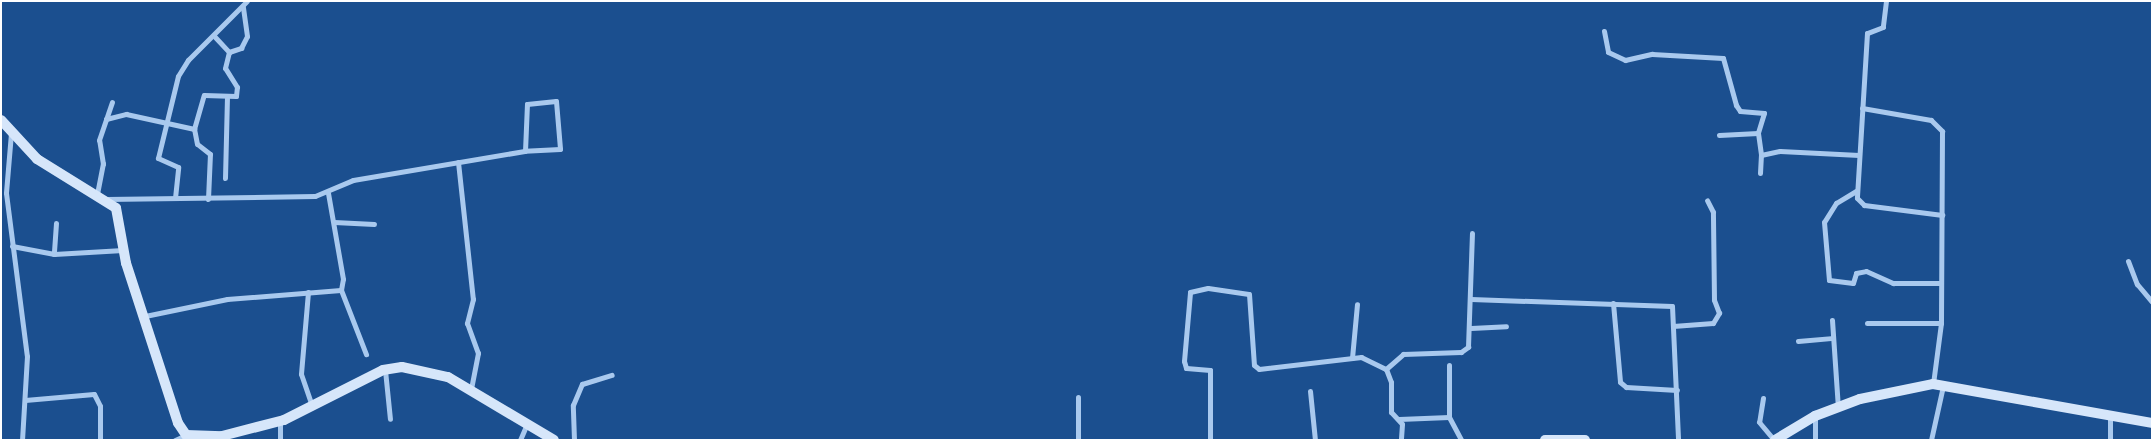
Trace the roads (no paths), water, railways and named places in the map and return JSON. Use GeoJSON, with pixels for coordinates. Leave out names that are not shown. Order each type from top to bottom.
{"type":"FeatureCollection","features":[{"type":"Feature","properties":{"kind":"street"},"geometry":{"type":"LineString","coordinates":[[1886,1],[1883,27],[1867,33],[1856,191],[1864,206],[1942,215]]}},
{"type":"Feature","properties":{"kind":"street"},"geometry":{"type":"LineString","coordinates":[[175,198],[178,167],[158,158],[165,121],[178,76],[188,60],[215,36],[245,3]]}},
{"type":"Feature","properties":{"kind":"street"},"geometry":{"type":"LineString","coordinates":[[228,52],[241,48],[247,36],[245,3]]}},
{"type":"Feature","properties":{"kind":"street"},"geometry":{"type":"LineString","coordinates":[[1604,31],[1608,52],[1625,60],[1652,54],[1684,59],[1720,55],[1726,63],[1736,106],[1740,111],[1764,113],[1758,133],[1761,155],[1760,173]]}},
{"type":"Feature","properties":{"kind":"street"},"geometry":{"type":"LineString","coordinates":[[208,199],[210,154],[197,144],[194,129],[204,95],[228,98],[237,92],[225,68],[228,52],[215,36]]}},
{"type":"Feature","properties":{"kind":"street"},"geometry":{"type":"LineString","coordinates":[[225,178],[228,98]]}},
{"type":"Feature","properties":{"kind":"street"},"geometry":{"type":"LineString","coordinates":[[101,197],[208,199],[328,193],[353,180],[525,151],[560,149],[556,101],[527,104],[525,151]]}},
{"type":"Feature","properties":{"kind":"street"},"geometry":{"type":"LineString","coordinates":[[101,197],[103,164],[99,140],[112,102]]}},
{"type":"Feature","properties":{"kind":"street"},"geometry":{"type":"LineString","coordinates":[[1862,108],[1938,124],[1944,145],[1940,283],[1941,322],[1938,384],[1930,440]]}},
{"type":"Feature","properties":{"kind":"street"},"geometry":{"type":"LineString","coordinates":[[106,118],[126,114],[165,121],[194,129]]}},
{"type":"Feature","properties":{"kind":"street"},"geometry":{"type":"LineString","coordinates":[[1,120],[11,133],[51,169],[101,197],[121,219],[123,250],[178,423],[186,435]]}},
{"type":"Feature","properties":{"kind":"street"},"geometry":{"type":"LineString","coordinates":[[11,133],[5,179],[27,356],[22,440]]}},
{"type":"Feature","properties":{"kind":"street"},"geometry":{"type":"LineString","coordinates":[[1720,135],[1758,133]]}},
{"type":"Feature","properties":{"kind":"street"},"geometry":{"type":"LineString","coordinates":[[1761,155],[1780,151],[1859,155]]}},
{"type":"Feature","properties":{"kind":"street"},"geometry":{"type":"LineString","coordinates":[[458,162],[473,299],[467,324],[478,353],[471,388]]}},
{"type":"Feature","properties":{"kind":"street"},"geometry":{"type":"LineString","coordinates":[[1856,191],[1836,203],[1824,222],[1829,280],[1853,283],[1856,273],[1866,271],[1893,283],[1940,283]]}},
{"type":"Feature","properties":{"kind":"street"},"geometry":{"type":"LineString","coordinates":[[328,193],[343,278],[341,290],[366,354]]}},
{"type":"Feature","properties":{"kind":"street"},"geometry":{"type":"LineString","coordinates":[[1673,326],[1713,323],[1719,312],[1714,300],[1713,212],[1707,200]]}},
{"type":"Feature","properties":{"kind":"street"},"geometry":{"type":"LineString","coordinates":[[334,222],[374,224]]}},
{"type":"Feature","properties":{"kind":"street"},"geometry":{"type":"LineString","coordinates":[[54,254],[56,223]]}},
{"type":"Feature","properties":{"kind":"street"},"geometry":{"type":"LineString","coordinates":[[1386,369],[1403,354],[1464,351],[1471,328],[1472,233]]}},
{"type":"Feature","properties":{"kind":"street"},"geometry":{"type":"LineString","coordinates":[[12,246],[54,254],[123,250]]}},
{"type":"Feature","properties":{"kind":"street"},"geometry":{"type":"LineString","coordinates":[[2128,261],[2137,284],[2152,302]]}},
{"type":"Feature","properties":{"kind":"street"},"geometry":{"type":"LineString","coordinates":[[1210,440],[1210,370],[1186,368],[1184,360],[1190,292],[1208,288],[1250,294],[1254,365],[1259,369],[1352,358],[1370,359],[1386,369],[1391,382],[1391,412],[1399,419],[1401,440]]}},
{"type":"Feature","properties":{"kind":"street"},"geometry":{"type":"LineString","coordinates":[[145,316],[227,299],[341,290]]}},
{"type":"Feature","properties":{"kind":"street"},"geometry":{"type":"LineString","coordinates":[[308,292],[301,374],[313,406]]}},
{"type":"Feature","properties":{"kind":"street"},"geometry":{"type":"LineString","coordinates":[[1471,299],[1672,306],[1678,440]]}},
{"type":"Feature","properties":{"kind":"street"},"geometry":{"type":"LineString","coordinates":[[1613,303],[1620,382],[1626,387],[1676,390]]}},
{"type":"Feature","properties":{"kind":"street"},"geometry":{"type":"LineString","coordinates":[[1352,358],[1357,304]]}},
{"type":"Feature","properties":{"kind":"street"},"geometry":{"type":"LineString","coordinates":[[1832,320],[1831,338],[1838,407]]}},
{"type":"Feature","properties":{"kind":"street"},"geometry":{"type":"LineString","coordinates":[[1866,323],[1941,322]]}},
{"type":"Feature","properties":{"kind":"street"},"geometry":{"type":"LineString","coordinates":[[1471,328],[1506,326]]}},
{"type":"Feature","properties":{"kind":"street"},"geometry":{"type":"LineString","coordinates":[[1798,341],[1831,338]]}},
{"type":"Feature","properties":{"kind":"street"},"geometry":{"type":"LineString","coordinates":[[1448,365],[1449,417],[1461,440]]}},
{"type":"Feature","properties":{"kind":"street"},"geometry":{"type":"LineString","coordinates":[[385,369],[390,419]]}},
{"type":"Feature","properties":{"kind":"street"},"geometry":{"type":"LineString","coordinates":[[175,440],[186,435],[222,436],[280,421],[385,369],[430,370],[471,388],[526,426],[554,440]]}},
{"type":"Feature","properties":{"kind":"street"},"geometry":{"type":"LineString","coordinates":[[574,440],[573,405],[582,384],[612,374]]}},
{"type":"Feature","properties":{"kind":"street"},"geometry":{"type":"LineString","coordinates":[[1763,398],[1759,422],[1774,440],[1815,416],[1883,391],[1938,384],[2152,423]]}},
{"type":"Feature","properties":{"kind":"street"},"geometry":{"type":"LineString","coordinates":[[1310,391],[1316,440]]}},
{"type":"Feature","properties":{"kind":"street"},"geometry":{"type":"LineString","coordinates":[[25,400],[94,394],[100,406],[100,440]]}},
{"type":"Feature","properties":{"kind":"street"},"geometry":{"type":"LineString","coordinates":[[1078,397],[1078,440]]}},
{"type":"Feature","properties":{"kind":"street"},"geometry":{"type":"LineString","coordinates":[[1815,416],[1815,440]]}},
{"type":"Feature","properties":{"kind":"street"},"geometry":{"type":"LineString","coordinates":[[2110,416],[2110,440]]}},
{"type":"Feature","properties":{"kind":"street"},"geometry":{"type":"LineString","coordinates":[[1399,419],[1449,417]]}},
{"type":"Feature","properties":{"kind":"street"},"geometry":{"type":"LineString","coordinates":[[280,421],[280,440]]}},
{"type":"Feature","properties":{"kind":"street"},"geometry":{"type":"LineString","coordinates":[[520,440],[526,426]]}},
{"type":"Feature","properties":{"kind":"street"},"geometry":{"type":"LineString","coordinates":[[1545,440],[1585,440]]}}]}
